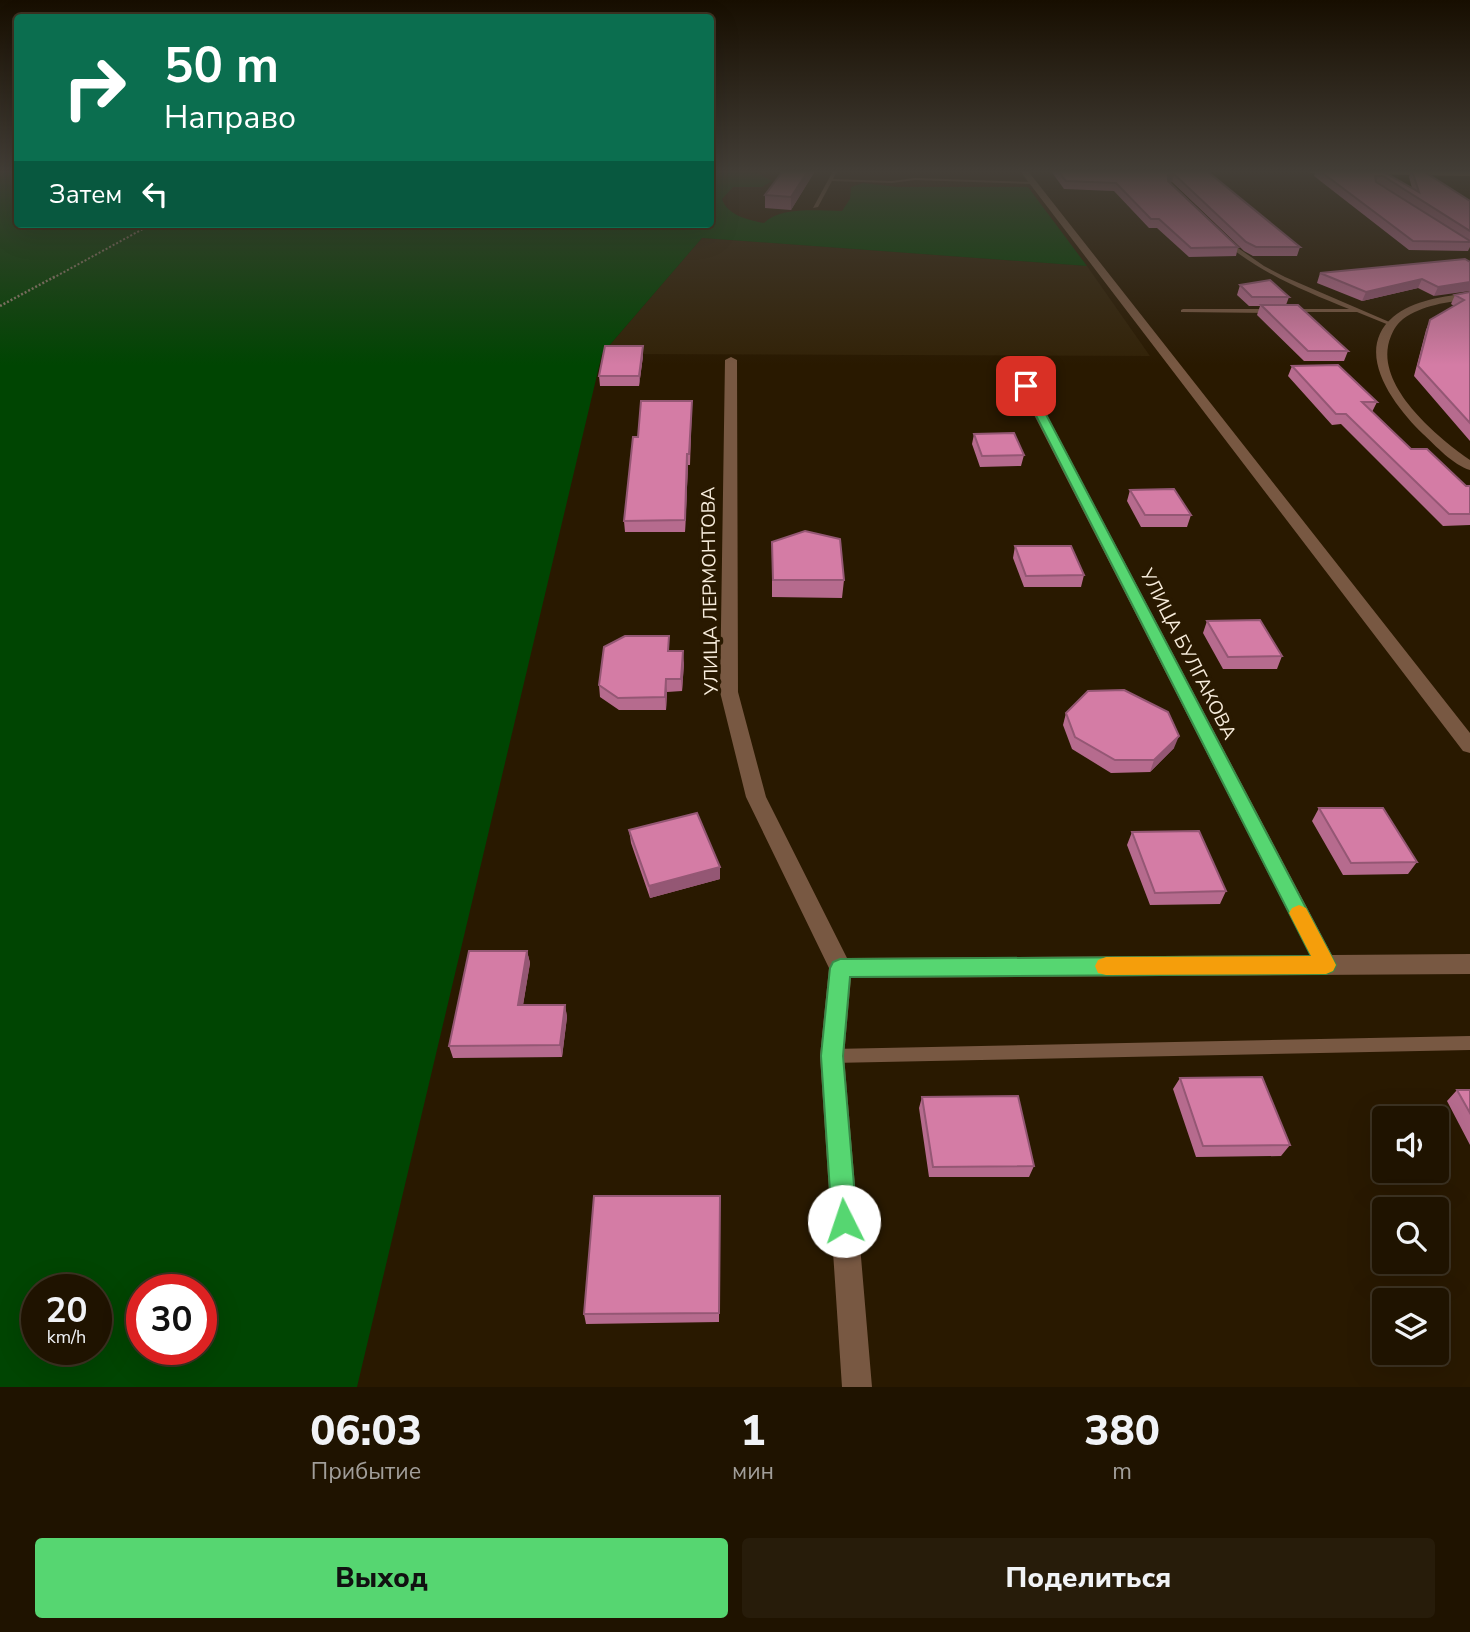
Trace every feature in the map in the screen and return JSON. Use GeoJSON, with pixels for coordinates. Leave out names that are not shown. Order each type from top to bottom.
{"type":"FeatureCollection","features":[{"type":"Feature","properties":{"kind":"street"},"geometry":{"type":"LineString","coordinates":[[1074,236],[1470,746]]}},
{"type":"Feature","properties":{"kind":"street"},"geometry":{"type":"LineString","coordinates":[[1470,296],[1416,307],[1391,324],[1382,346],[1384,372],[1401,404],[1440,446],[1470,466]]}},
{"type":"Feature","properties":{"kind":"street","name":"УЛИЦА ЛЕРМОНТОВА"},"geometry":{"type":"LineString","coordinates":[[731,360],[729,692],[756,797],[840,968]]}},
{"type":"Feature","properties":{"kind":"street","name":"УЛИЦА БУЛГАКОВА"},"geometry":{"type":"LineString","coordinates":[[1013,362],[1326,965]]}},
{"type":"Feature","properties":{"kind":"street"},"geometry":{"type":"LineString","coordinates":[[857,1387],[832,1056],[840,968],[1470,964]]}},
{"type":"Feature","properties":{"kind":"lane"},"geometry":{"type":"LineString","coordinates":[[1222,236],[1240,254],[1264,268],[1391,324]]}},
{"type":"Feature","properties":{"kind":"lane"},"geometry":{"type":"LineString","coordinates":[[1182,311],[1362,311]]}},
{"type":"Feature","properties":{"kind":"lane"},"geometry":{"type":"LineString","coordinates":[[832,1056],[1470,1043]]}},
{"type":"Feature","properties":{"kind":"path"},"geometry":{"type":"LineString","coordinates":[[0,306],[130,236]]}},
{"type":"Feature","properties":{"kind":"shaded area"},"geometry":{"type":"Polygon","coordinates":[[[702,238],[1087,266],[1150,356],[602,354],[702,238]]]}},
{"type":"Feature","properties":{"kind":"green space"},"geometry":{"type":"Polygon","coordinates":[[[0,236],[1064,236],[1087,266],[702,238],[602,354],[357,1387],[0,1387],[0,236]]]}},
{"type":"Feature","properties":{"kind":"building"},"geometry":{"type":"Polygon","coordinates":[[[1177,236],[1226,236],[1238,247],[1191,248],[1177,236]]]}},
{"type":"Feature","properties":{"kind":"building"},"geometry":{"type":"Polygon","coordinates":[[[1239,236],[1286,236],[1300,247],[1256,247],[1239,236]]]}},
{"type":"Feature","properties":{"kind":"building"},"geometry":{"type":"Polygon","coordinates":[[[1406,236],[1462,236],[1470,242],[1413,241],[1406,236]]]}},
{"type":"Feature","properties":{"kind":"building"},"geometry":{"type":"Polygon","coordinates":[[[1465,259],[1470,262],[1470,282],[1438,287],[1422,279],[1366,292],[1320,273],[1465,259]]]}},
{"type":"Feature","properties":{"kind":"building"},"geometry":{"type":"Polygon","coordinates":[[[1270,280],[1289,297],[1252,297],[1240,285],[1270,280]]]}},
{"type":"Feature","properties":{"kind":"building"},"geometry":{"type":"Polygon","coordinates":[[[1470,292],[1470,423],[1418,366],[1430,320],[1464,300],[1455,295],[1470,292]]]}},
{"type":"Feature","properties":{"kind":"building"},"geometry":{"type":"Polygon","coordinates":[[[1261,305],[1298,305],[1348,351],[1308,351],[1261,305]]]}},
{"type":"Feature","properties":{"kind":"building"},"geometry":{"type":"Polygon","coordinates":[[[605,346],[643,346],[639,376],[599,376],[605,346]]]}},
{"type":"Feature","properties":{"kind":"building"},"geometry":{"type":"Polygon","coordinates":[[[1338,365],[1377,402],[1362,402],[1411,449],[1427,449],[1466,486],[1470,486],[1470,514],[1449,514],[1346,414],[1336,414],[1292,366],[1338,365]]]}},
{"type":"Feature","properties":{"kind":"building"},"geometry":{"type":"Polygon","coordinates":[[[641,401],[692,401],[685,520],[624,521],[633,437],[638,437],[641,401]]]}},
{"type":"Feature","properties":{"kind":"building"},"geometry":{"type":"Polygon","coordinates":[[[1014,433],[1024,455],[982,456],[974,434],[1014,433]]]}},
{"type":"Feature","properties":{"kind":"building"},"geometry":{"type":"Polygon","coordinates":[[[1174,489],[1191,515],[1145,515],[1130,490],[1174,489]]]}},
{"type":"Feature","properties":{"kind":"building"},"geometry":{"type":"Polygon","coordinates":[[[805,531],[840,539],[844,580],[773,580],[772,542],[805,531]]]}},
{"type":"Feature","properties":{"kind":"building"},"geometry":{"type":"Polygon","coordinates":[[[1015,546],[1071,546],[1084,575],[1026,576],[1015,546]]]}},
{"type":"Feature","properties":{"kind":"building"},"geometry":{"type":"Polygon","coordinates":[[[1260,620],[1282,656],[1228,657],[1207,621],[1260,620]]]}},
{"type":"Feature","properties":{"kind":"building"},"geometry":{"type":"Polygon","coordinates":[[[625,636],[669,636],[668,651],[683,651],[681,679],[666,679],[665,697],[618,698],[599,685],[604,647],[625,636]]]}},
{"type":"Feature","properties":{"kind":"building"},"geometry":{"type":"Polygon","coordinates":[[[1124,690],[1168,712],[1179,736],[1154,760],[1115,760],[1075,737],[1066,713],[1088,691],[1124,690]]]}},
{"type":"Feature","properties":{"kind":"building"},"geometry":{"type":"Polygon","coordinates":[[[1319,808],[1383,808],[1417,862],[1351,863],[1319,808]]]}},
{"type":"Feature","properties":{"kind":"building"},"geometry":{"type":"Polygon","coordinates":[[[697,813],[720,867],[649,886],[629,830],[697,813]]]}},
{"type":"Feature","properties":{"kind":"building"},"geometry":{"type":"Polygon","coordinates":[[[1199,831],[1226,891],[1155,893],[1132,832],[1199,831]]]}},
{"type":"Feature","properties":{"kind":"building"},"geometry":{"type":"Polygon","coordinates":[[[469,951],[527,951],[518,1005],[565,1005],[560,1045],[449,1046],[469,951]]]}},
{"type":"Feature","properties":{"kind":"building"},"geometry":{"type":"Polygon","coordinates":[[[1262,1077],[1290,1145],[1203,1146],[1180,1078],[1262,1077]]]}},
{"type":"Feature","properties":{"kind":"building"},"geometry":{"type":"Polygon","coordinates":[[[1457,1090],[1470,1090],[1470,1113],[1457,1090]]]}},
{"type":"Feature","properties":{"kind":"building"},"geometry":{"type":"Polygon","coordinates":[[[1018,1096],[1034,1166],[933,1167],[922,1097],[1018,1096]]]}},
{"type":"Feature","properties":{"kind":"building"},"geometry":{"type":"Polygon","coordinates":[[[594,1196],[720,1196],[719,1313],[584,1314],[594,1196]]]}},
{"type":"Feature","properties":{"kind":"slow traffic"},"geometry":{"type":"LineString","coordinates":[[1106,966],[1326,965],[1299,913]]}},
{"type":"Feature","properties":{"kind":"route"},"geometry":{"type":"LineString","coordinates":[[844,1221],[832,1056],[840,968],[1326,965],[1026,386]]}}]}
